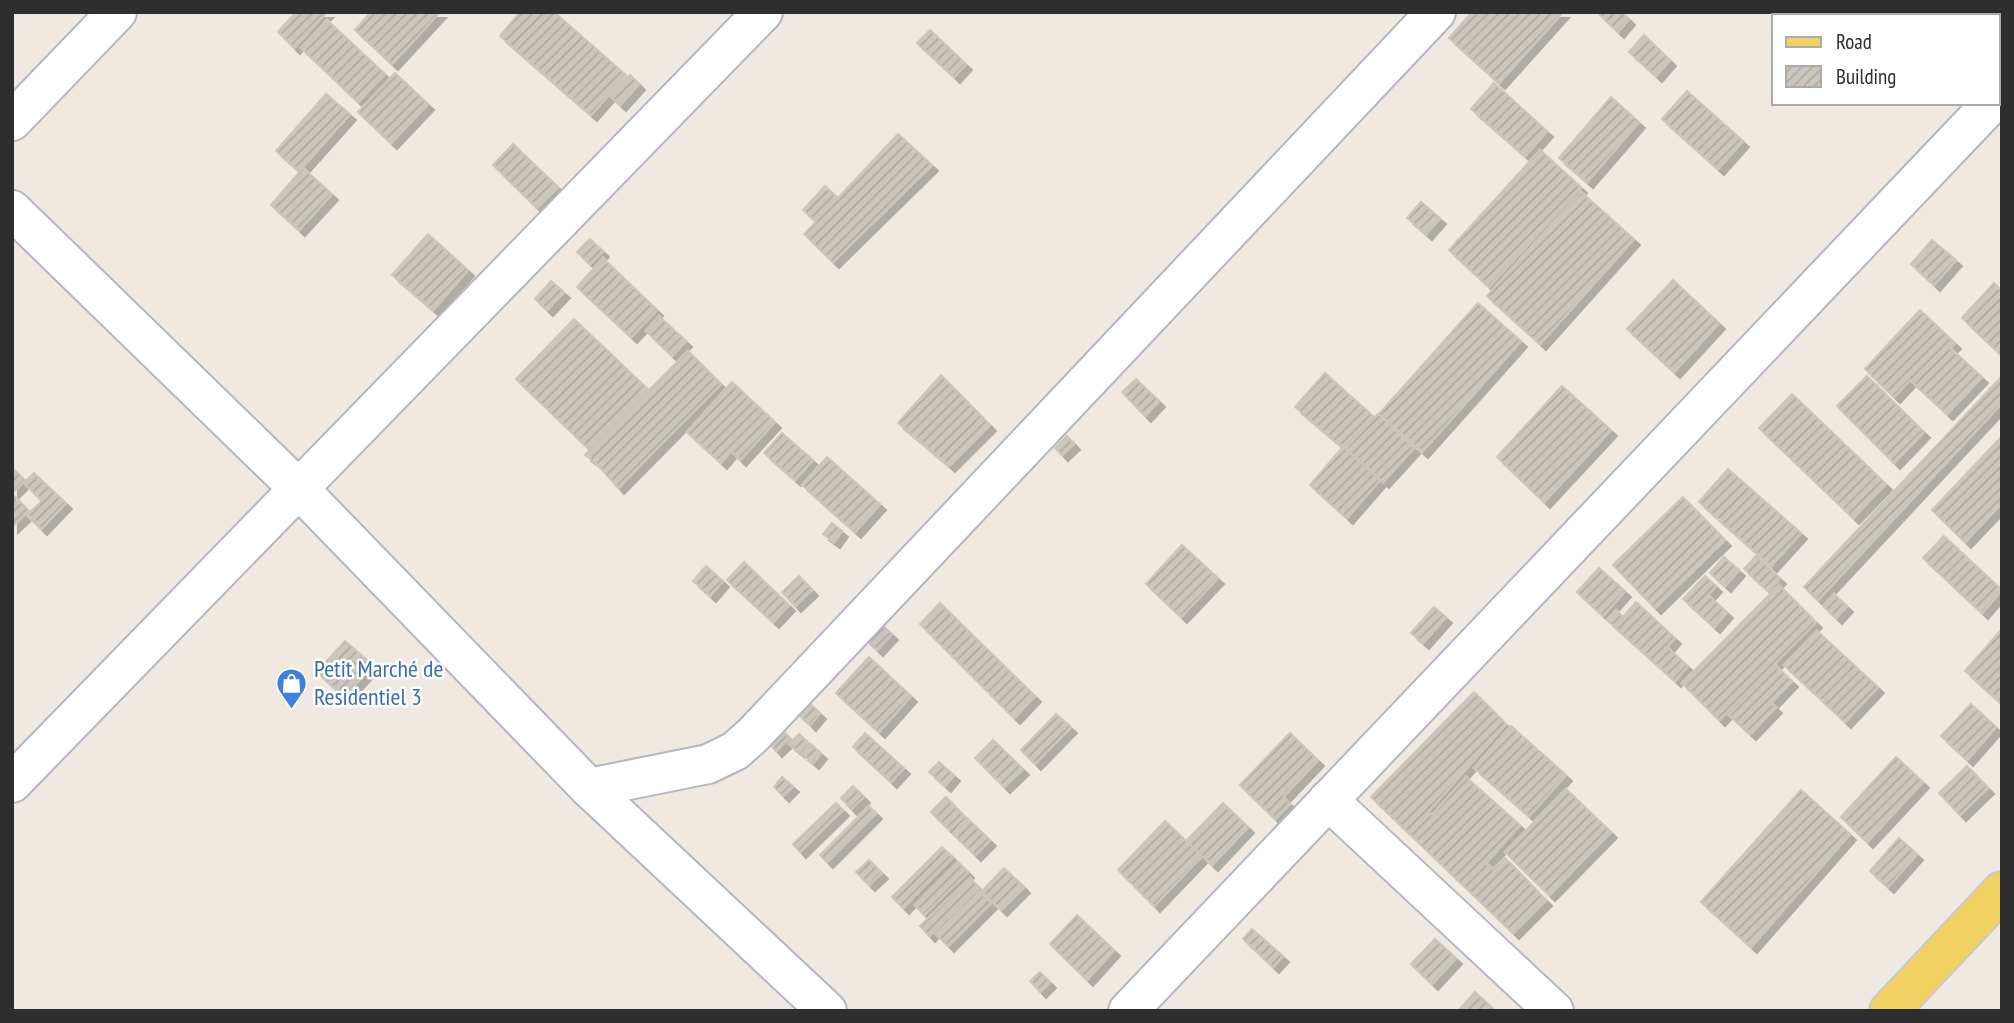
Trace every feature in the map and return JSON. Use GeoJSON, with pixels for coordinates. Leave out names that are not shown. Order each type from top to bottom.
{"type":"FeatureCollection","features":[{"type":"Feature","properties":{"kind":"main road"},"geometry":{"type":"LineString","coordinates":[[1889,1011],[2002,891]]}},
{"type":"Feature","properties":{"kind":"street"},"geometry":{"type":"LineString","coordinates":[[12,121],[117,12]]}},
{"type":"Feature","properties":{"kind":"street"},"geometry":{"type":"LineString","coordinates":[[12,783],[763,12]]}},
{"type":"Feature","properties":{"kind":"street"},"geometry":{"type":"LineString","coordinates":[[589,788],[708,764],[735,751],[753,736],[1436,12]]}},
{"type":"Feature","properties":{"kind":"street"},"geometry":{"type":"LineString","coordinates":[[1128,1011],[1991,110]]}},
{"type":"Feature","properties":{"kind":"street"},"geometry":{"type":"LineString","coordinates":[[12,210],[300,490],[589,788],[827,1011]]}},
{"type":"Feature","properties":{"kind":"street"},"geometry":{"type":"LineString","coordinates":[[1328,800],[1554,1011]]}},
{"type":"Feature","properties":{"kind":"building"},"geometry":{"type":"Polygon","coordinates":[[[296,12],[327,12],[294,48],[278,32],[296,12]]]}},
{"type":"Feature","properties":{"kind":"building"},"geometry":{"type":"Polygon","coordinates":[[[371,12],[440,12],[392,64],[355,30],[371,12]]]}},
{"type":"Feature","properties":{"kind":"building"},"geometry":{"type":"Polygon","coordinates":[[[520,12],[554,12],[626,75],[591,115],[500,36],[520,12]]]}},
{"type":"Feature","properties":{"kind":"building"},"geometry":{"type":"Polygon","coordinates":[[[1472,12],[1563,12],[1499,83],[1449,38],[1472,12]]]}},
{"type":"Feature","properties":{"kind":"building"},"geometry":{"type":"Polygon","coordinates":[[[1622,12],[1629,19],[1618,32],[1599,14],[1622,12]]]}},
{"type":"Feature","properties":{"kind":"building"},"geometry":{"type":"Polygon","coordinates":[[[327,20],[385,74],[358,102],[301,48],[327,20]]]}},
{"type":"Feature","properties":{"kind":"building"},"geometry":{"type":"Polygon","coordinates":[[[930,30],[966,64],[954,77],[917,43],[930,30]]]}},
{"type":"Feature","properties":{"kind":"building"},"geometry":{"type":"Polygon","coordinates":[[[1644,35],[1670,60],[1656,76],[1629,52],[1644,35]]]}},
{"type":"Feature","properties":{"kind":"building"},"geometry":{"type":"Polygon","coordinates":[[[395,73],[428,104],[391,143],[358,112],[395,73]]]}},
{"type":"Feature","properties":{"kind":"building"},"geometry":{"type":"Polygon","coordinates":[[[630,75],[639,84],[620,105],[610,96],[630,75]]]}},
{"type":"Feature","properties":{"kind":"building"},"geometry":{"type":"Polygon","coordinates":[[[1494,83],[1547,131],[1525,156],[1471,109],[1494,83]]]}},
{"type":"Feature","properties":{"kind":"building"},"geometry":{"type":"Polygon","coordinates":[[[1687,91],[1743,141],[1718,169],[1662,119],[1687,91]]]}},
{"type":"Feature","properties":{"kind":"building"},"geometry":{"type":"Polygon","coordinates":[[[326,94],[350,114],[299,171],[276,151],[326,94]]]}},
{"type":"Feature","properties":{"kind":"building"},"geometry":{"type":"Polygon","coordinates":[[[1611,97],[1639,122],[1587,182],[1559,158],[1611,97]]]}},
{"type":"Feature","properties":{"kind":"building"},"geometry":{"type":"Polygon","coordinates":[[[898,134],[932,165],[833,262],[804,234],[816,222],[803,210],[825,186],[838,198],[898,134]]]}},
{"type":"Feature","properties":{"kind":"building"},"geometry":{"type":"Polygon","coordinates":[[[513,144],[558,187],[537,208],[493,165],[513,144]]]}},
{"type":"Feature","properties":{"kind":"building"},"geometry":{"type":"Polygon","coordinates":[[[1540,150],[1581,187],[1489,287],[1449,250],[1540,150]]]}},
{"type":"Feature","properties":{"kind":"building"},"geometry":{"type":"Polygon","coordinates":[[[303,168],[332,194],[299,230],[271,205],[303,168]]]}},
{"type":"Feature","properties":{"kind":"building"},"geometry":{"type":"Polygon","coordinates":[[[1581,192],[1634,239],[1540,344],[1487,296],[1581,192]]]}},
{"type":"Feature","properties":{"kind":"building"},"geometry":{"type":"Polygon","coordinates":[[[1421,202],[1440,218],[1426,234],[1407,218],[1421,202]]]}},
{"type":"Feature","properties":{"kind":"building"},"geometry":{"type":"Polygon","coordinates":[[[428,234],[468,270],[433,310],[392,275],[428,234]]]}},
{"type":"Feature","properties":{"kind":"building"},"geometry":{"type":"Polygon","coordinates":[[[590,239],[603,251],[590,264],[577,252],[590,239]]]}},
{"type":"Feature","properties":{"kind":"building"},"geometry":{"type":"Polygon","coordinates":[[[1932,240],[1956,260],[1934,285],[1911,264],[1932,240]]]}},
{"type":"Feature","properties":{"kind":"building"},"geometry":{"type":"Polygon","coordinates":[[[603,258],[657,310],[631,337],[577,287],[603,258]]]}},
{"type":"Feature","properties":{"kind":"building"},"geometry":{"type":"Polygon","coordinates":[[[1673,280],[1719,323],[1674,372],[1627,329],[1673,280]]]}},
{"type":"Feature","properties":{"kind":"building"},"geometry":{"type":"Polygon","coordinates":[[[551,281],[564,292],[547,310],[535,299],[551,281]]]}},
{"type":"Feature","properties":{"kind":"building"},"geometry":{"type":"Polygon","coordinates":[[[1994,283],[2002,291],[2002,356],[1962,318],[1994,283]]]}},
{"type":"Feature","properties":{"kind":"building"},"geometry":{"type":"Polygon","coordinates":[[[1478,303],[1521,341],[1422,452],[1379,414],[1478,303]]]}},
{"type":"Feature","properties":{"kind":"building"},"geometry":{"type":"Polygon","coordinates":[[[1920,310],[1955,343],[1950,348],[1982,377],[1947,414],[1910,380],[1894,397],[1865,369],[1920,310]]]}},
{"type":"Feature","properties":{"kind":"building"},"geometry":{"type":"Polygon","coordinates":[[[659,316],[686,341],[672,356],[646,331],[659,316]]]}},
{"type":"Feature","properties":{"kind":"building"},"geometry":{"type":"Polygon","coordinates":[[[574,319],[651,392],[593,453],[516,379],[574,319]]]}},
{"type":"Feature","properties":{"kind":"building"},"geometry":{"type":"Polygon","coordinates":[[[688,351],[721,384],[618,488],[597,464],[585,455],[688,351]]]}},
{"type":"Feature","properties":{"kind":"building"},"geometry":{"type":"Polygon","coordinates":[[[1325,373],[1373,416],[1342,447],[1295,407],[1325,373]]]}},
{"type":"Feature","properties":{"kind":"building"},"geometry":{"type":"Polygon","coordinates":[[[941,375],[990,425],[949,466],[898,423],[941,375]]]}},
{"type":"Feature","properties":{"kind":"building"},"geometry":{"type":"Polygon","coordinates":[[[1867,376],[1924,432],[1894,463],[1837,406],[1867,376]]]}},
{"type":"Feature","properties":{"kind":"building"},"geometry":{"type":"Polygon","coordinates":[[[2002,376],[2002,403],[1818,600],[1804,587],[2002,376]]]}},
{"type":"Feature","properties":{"kind":"building"},"geometry":{"type":"Polygon","coordinates":[[[1136,379],[1159,401],[1145,416],[1122,392],[1136,379]]]}},
{"type":"Feature","properties":{"kind":"building"},"geometry":{"type":"Polygon","coordinates":[[[732,382],[775,422],[740,460],[731,451],[721,463],[687,432],[732,382]]]}},
{"type":"Feature","properties":{"kind":"building"},"geometry":{"type":"Polygon","coordinates":[[[1562,386],[1611,430],[1544,502],[1497,457],[1562,386]]]}},
{"type":"Feature","properties":{"kind":"building"},"geometry":{"type":"Polygon","coordinates":[[[1792,394],[1886,484],[1853,518],[1759,428],[1792,394]]]}},
{"type":"Feature","properties":{"kind":"building"},"geometry":{"type":"Polygon","coordinates":[[[1378,414],[1414,448],[1383,482],[1346,448],[1378,414]]]}},
{"type":"Feature","properties":{"kind":"building"},"geometry":{"type":"Polygon","coordinates":[[[782,433],[813,460],[795,480],[764,453],[782,433]]]}},
{"type":"Feature","properties":{"kind":"building"},"geometry":{"type":"Polygon","coordinates":[[[1067,436],[1074,444],[1062,455],[1055,448],[1067,436]]]}},
{"type":"Feature","properties":{"kind":"building"},"geometry":{"type":"Polygon","coordinates":[[[2002,436],[2002,503],[1965,542],[1932,510],[2002,436]]]}},
{"type":"Feature","properties":{"kind":"building"},"geometry":{"type":"Polygon","coordinates":[[[1343,447],[1380,480],[1347,518],[1310,485],[1343,447]]]}},
{"type":"Feature","properties":{"kind":"building"},"geometry":{"type":"Polygon","coordinates":[[[827,457],[880,504],[855,532],[802,485],[827,457]]]}},
{"type":"Feature","properties":{"kind":"building"},"geometry":{"type":"Polygon","coordinates":[[[12,468],[25,480],[12,493],[12,468]]]}},
{"type":"Feature","properties":{"kind":"building"},"geometry":{"type":"Polygon","coordinates":[[[1728,469],[1801,533],[1771,566],[1699,502],[1728,469]]]}},
{"type":"Feature","properties":{"kind":"building"},"geometry":{"type":"Polygon","coordinates":[[[34,473],[66,503],[41,529],[27,515],[42,501],[24,483],[34,473]]]}},
{"type":"Feature","properties":{"kind":"building"},"geometry":{"type":"Polygon","coordinates":[[[12,496],[29,511],[12,527],[12,496]]]}},
{"type":"Feature","properties":{"kind":"building"},"geometry":{"type":"Polygon","coordinates":[[[1683,497],[1725,540],[1655,608],[1613,565],[1683,497]]]}},
{"type":"Feature","properties":{"kind":"building"},"geometry":{"type":"Polygon","coordinates":[[[832,523],[842,531],[834,542],[823,534],[832,523]]]}},
{"type":"Feature","properties":{"kind":"building"},"geometry":{"type":"Polygon","coordinates":[[[1944,536],[2002,590],[1982,613],[1923,558],[1944,536]]]}},
{"type":"Feature","properties":{"kind":"building"},"geometry":{"type":"Polygon","coordinates":[[[1182,545],[1218,578],[1181,617],[1146,584],[1182,545]]]}},
{"type":"Feature","properties":{"kind":"building"},"geometry":{"type":"Polygon","coordinates":[[[1756,556],[1780,578],[1768,591],[1744,569],[1756,556]]]}},
{"type":"Feature","properties":{"kind":"building"},"geometry":{"type":"Polygon","coordinates":[[[1724,557],[1739,570],[1725,586],[1710,573],[1724,557]]]}},
{"type":"Feature","properties":{"kind":"building"},"geometry":{"type":"Polygon","coordinates":[[[744,562],[789,605],[773,622],[727,580],[744,562]]]}},
{"type":"Feature","properties":{"kind":"building"},"geometry":{"type":"Polygon","coordinates":[[[706,566],[723,581],[710,596],[693,581],[706,566]]]}},
{"type":"Feature","properties":{"kind":"building"},"geometry":{"type":"Polygon","coordinates":[[[1599,568],[1625,591],[1603,616],[1577,592],[1599,568]]]}},
{"type":"Feature","properties":{"kind":"building"},"geometry":{"type":"Polygon","coordinates":[[[799,576],[812,590],[795,606],[782,592],[799,576]]]}},
{"type":"Feature","properties":{"kind":"building"},"geometry":{"type":"Polygon","coordinates":[[[1705,576],[1716,586],[1708,595],[1727,612],[1714,627],[1683,599],[1705,576]]]}},
{"type":"Feature","properties":{"kind":"building"},"geometry":{"type":"Polygon","coordinates":[[[1779,585],[1816,622],[1719,720],[1682,683],[1779,585]]]}},
{"type":"Feature","properties":{"kind":"building"},"geometry":{"type":"Polygon","coordinates":[[[1834,594],[1847,606],[1836,618],[1823,606],[1834,594]]]}},
{"type":"Feature","properties":{"kind":"building"},"geometry":{"type":"Polygon","coordinates":[[[1636,602],[1675,638],[1667,647],[1688,666],[1675,681],[1607,620],[1616,610],[1623,617],[1636,602]]]}},
{"type":"Feature","properties":{"kind":"building"},"geometry":{"type":"Polygon","coordinates":[[[940,603],[1035,696],[1014,718],[920,624],[940,603]]]}},
{"type":"Feature","properties":{"kind":"building"},"geometry":{"type":"Polygon","coordinates":[[[1434,607],[1446,617],[1423,643],[1411,633],[1434,607]]]}},
{"type":"Feature","properties":{"kind":"building"},"geometry":{"type":"Polygon","coordinates":[[[878,621],[892,634],[877,650],[864,638],[878,621]]]}},
{"type":"Feature","properties":{"kind":"building"},"geometry":{"type":"Polygon","coordinates":[[[2002,629],[2002,704],[1965,671],[2002,629]]]}},
{"type":"Feature","properties":{"kind":"building"},"geometry":{"type":"Polygon","coordinates":[[[1817,631],[1878,687],[1845,722],[1784,665],[1817,631]]]}},
{"type":"Feature","properties":{"kind":"building"},"geometry":{"type":"Polygon","coordinates":[[[345,641],[373,665],[344,697],[317,672],[345,641]]]}},
{"type":"Feature","properties":{"kind":"building"},"geometry":{"type":"Polygon","coordinates":[[[869,657],[911,696],[879,732],[836,693],[869,657]]]}},
{"type":"Feature","properties":{"kind":"building"},"geometry":{"type":"Polygon","coordinates":[[[1776,666],[1792,681],[1771,703],[1776,707],[1750,734],[1729,715],[1776,666]]]}},
{"type":"Feature","properties":{"kind":"building"},"geometry":{"type":"Polygon","coordinates":[[[1474,692],[1506,724],[1428,812],[1432,815],[1466,777],[1520,825],[1486,863],[1493,869],[1505,858],[1546,900],[1513,933],[1371,797],[1474,692]]]}},
{"type":"Feature","properties":{"kind":"building"},"geometry":{"type":"Polygon","coordinates":[[[807,701],[820,713],[810,725],[797,713],[807,701]]]}},
{"type":"Feature","properties":{"kind":"building"},"geometry":{"type":"Polygon","coordinates":[[[1971,704],[1996,727],[1967,760],[1941,736],[1971,704]]]}},
{"type":"Feature","properties":{"kind":"building"},"geometry":{"type":"Polygon","coordinates":[[[1056,714],[1071,727],[1035,764],[1021,750],[1056,714]]]}},
{"type":"Feature","properties":{"kind":"building"},"geometry":{"type":"Polygon","coordinates":[[[1511,726],[1566,775],[1529,816],[1474,768],[1511,726]]]}},
{"type":"Feature","properties":{"kind":"building"},"geometry":{"type":"Polygon","coordinates":[[[782,730],[790,738],[776,751],[769,743],[782,730]]]}},
{"type":"Feature","properties":{"kind":"building"},"geometry":{"type":"Polygon","coordinates":[[[865,733],[904,768],[891,782],[853,747],[865,733]]]}},
{"type":"Feature","properties":{"kind":"building"},"geometry":{"type":"Polygon","coordinates":[[[1290,733],[1318,760],[1283,797],[1290,804],[1275,819],[1240,785],[1290,733]]]}},
{"type":"Feature","properties":{"kind":"building"},"geometry":{"type":"Polygon","coordinates":[[[799,734],[808,742],[799,752],[789,744],[799,734]]]}},
{"type":"Feature","properties":{"kind":"building"},"geometry":{"type":"Polygon","coordinates":[[[993,740],[1023,769],[1004,787],[975,758],[993,740]]]}},
{"type":"Feature","properties":{"kind":"building"},"geometry":{"type":"Polygon","coordinates":[[[811,744],[821,753],[813,763],[802,754],[811,744]]]}},
{"type":"Feature","properties":{"kind":"building"},"geometry":{"type":"Polygon","coordinates":[[[1896,757],[1923,782],[1867,842],[1841,817],[1896,757]]]}},
{"type":"Feature","properties":{"kind":"building"},"geometry":{"type":"Polygon","coordinates":[[[939,762],[954,775],[945,786],[929,772],[939,762]]]}},
{"type":"Feature","properties":{"kind":"building"},"geometry":{"type":"Polygon","coordinates":[[[1967,766],[1988,788],[1960,815],[1939,793],[1967,766]]]}},
{"type":"Feature","properties":{"kind":"building"},"geometry":{"type":"Polygon","coordinates":[[[782,777],[793,786],[783,796],[774,787],[782,777]]]}},
{"type":"Feature","properties":{"kind":"building"},"geometry":{"type":"Polygon","coordinates":[[[853,786],[864,797],[851,809],[841,798],[853,786]]]}},
{"type":"Feature","properties":{"kind":"building"},"geometry":{"type":"Polygon","coordinates":[[[1566,789],[1611,832],[1549,895],[1505,852],[1566,789]]]}},
{"type":"Feature","properties":{"kind":"building"},"geometry":{"type":"Polygon","coordinates":[[[1801,790],[1850,834],[1751,947],[1701,902],[1801,790]]]}},
{"type":"Feature","properties":{"kind":"building"},"geometry":{"type":"Polygon","coordinates":[[[946,797],[964,816],[949,830],[931,812],[946,797]]]}},
{"type":"Feature","properties":{"kind":"building"},"geometry":{"type":"Polygon","coordinates":[[[836,803],[843,810],[800,852],[793,844],[836,803]]]}},
{"type":"Feature","properties":{"kind":"building"},"geometry":{"type":"Polygon","coordinates":[[[1223,803],[1248,827],[1212,865],[1186,841],[1223,803]]]}},
{"type":"Feature","properties":{"kind":"building"},"geometry":{"type":"Polygon","coordinates":[[[869,806],[876,813],[827,862],[820,855],[869,806]]]}},
{"type":"Feature","properties":{"kind":"building"},"geometry":{"type":"Polygon","coordinates":[[[967,818],[990,840],[975,855],[953,834],[967,818]]]}},
{"type":"Feature","properties":{"kind":"building"},"geometry":{"type":"Polygon","coordinates":[[[1165,821],[1202,856],[1154,906],[1118,870],[1165,821]]]}},
{"type":"Feature","properties":{"kind":"building"},"geometry":{"type":"Polygon","coordinates":[[[1899,838],[1917,854],[1888,887],[1870,871],[1899,838]]]}},
{"type":"Feature","properties":{"kind":"building"},"geometry":{"type":"Polygon","coordinates":[[[942,847],[953,857],[903,908],[892,897],[942,847]]]}},
{"type":"Feature","properties":{"kind":"building"},"geometry":{"type":"Polygon","coordinates":[[[869,860],[882,873],[869,885],[856,872],[869,860]]]}},
{"type":"Feature","properties":{"kind":"building"},"geometry":{"type":"Polygon","coordinates":[[[958,862],[968,872],[924,915],[915,905],[958,862]]]}},
{"type":"Feature","properties":{"kind":"building"},"geometry":{"type":"Polygon","coordinates":[[[1004,868],[1024,887],[1001,910],[982,891],[1004,868]]]}},
{"type":"Feature","properties":{"kind":"building"},"geometry":{"type":"Polygon","coordinates":[[[970,878],[979,888],[929,936],[920,926],[970,878]]]}},
{"type":"Feature","properties":{"kind":"building"},"geometry":{"type":"Polygon","coordinates":[[[980,892],[991,903],[948,946],[936,934],[980,892]]]}},
{"type":"Feature","properties":{"kind":"building"},"geometry":{"type":"Polygon","coordinates":[[[1077,915],[1114,950],[1087,980],[1050,944],[1077,915]]]}},
{"type":"Feature","properties":{"kind":"building"},"geometry":{"type":"Polygon","coordinates":[[[1252,929],[1283,956],[1273,967],[1243,939],[1252,929]]]}},
{"type":"Feature","properties":{"kind":"building"},"geometry":{"type":"Polygon","coordinates":[[[1435,939],[1456,958],[1432,984],[1411,964],[1435,939]]]}},
{"type":"Feature","properties":{"kind":"building"},"geometry":{"type":"Polygon","coordinates":[[[1040,972],[1050,982],[1040,992],[1030,981],[1040,972]]]}},
{"type":"Feature","properties":{"kind":"building"},"geometry":{"type":"Polygon","coordinates":[[[1475,992],[1496,1011],[1458,1011],[1475,992]]]}},
{"type":"Feature","properties":{"kind":"place","name":"Petit Marché de Residentiel 3"},"geometry":{"type":"Point","coordinates":[291,710]}}]}
